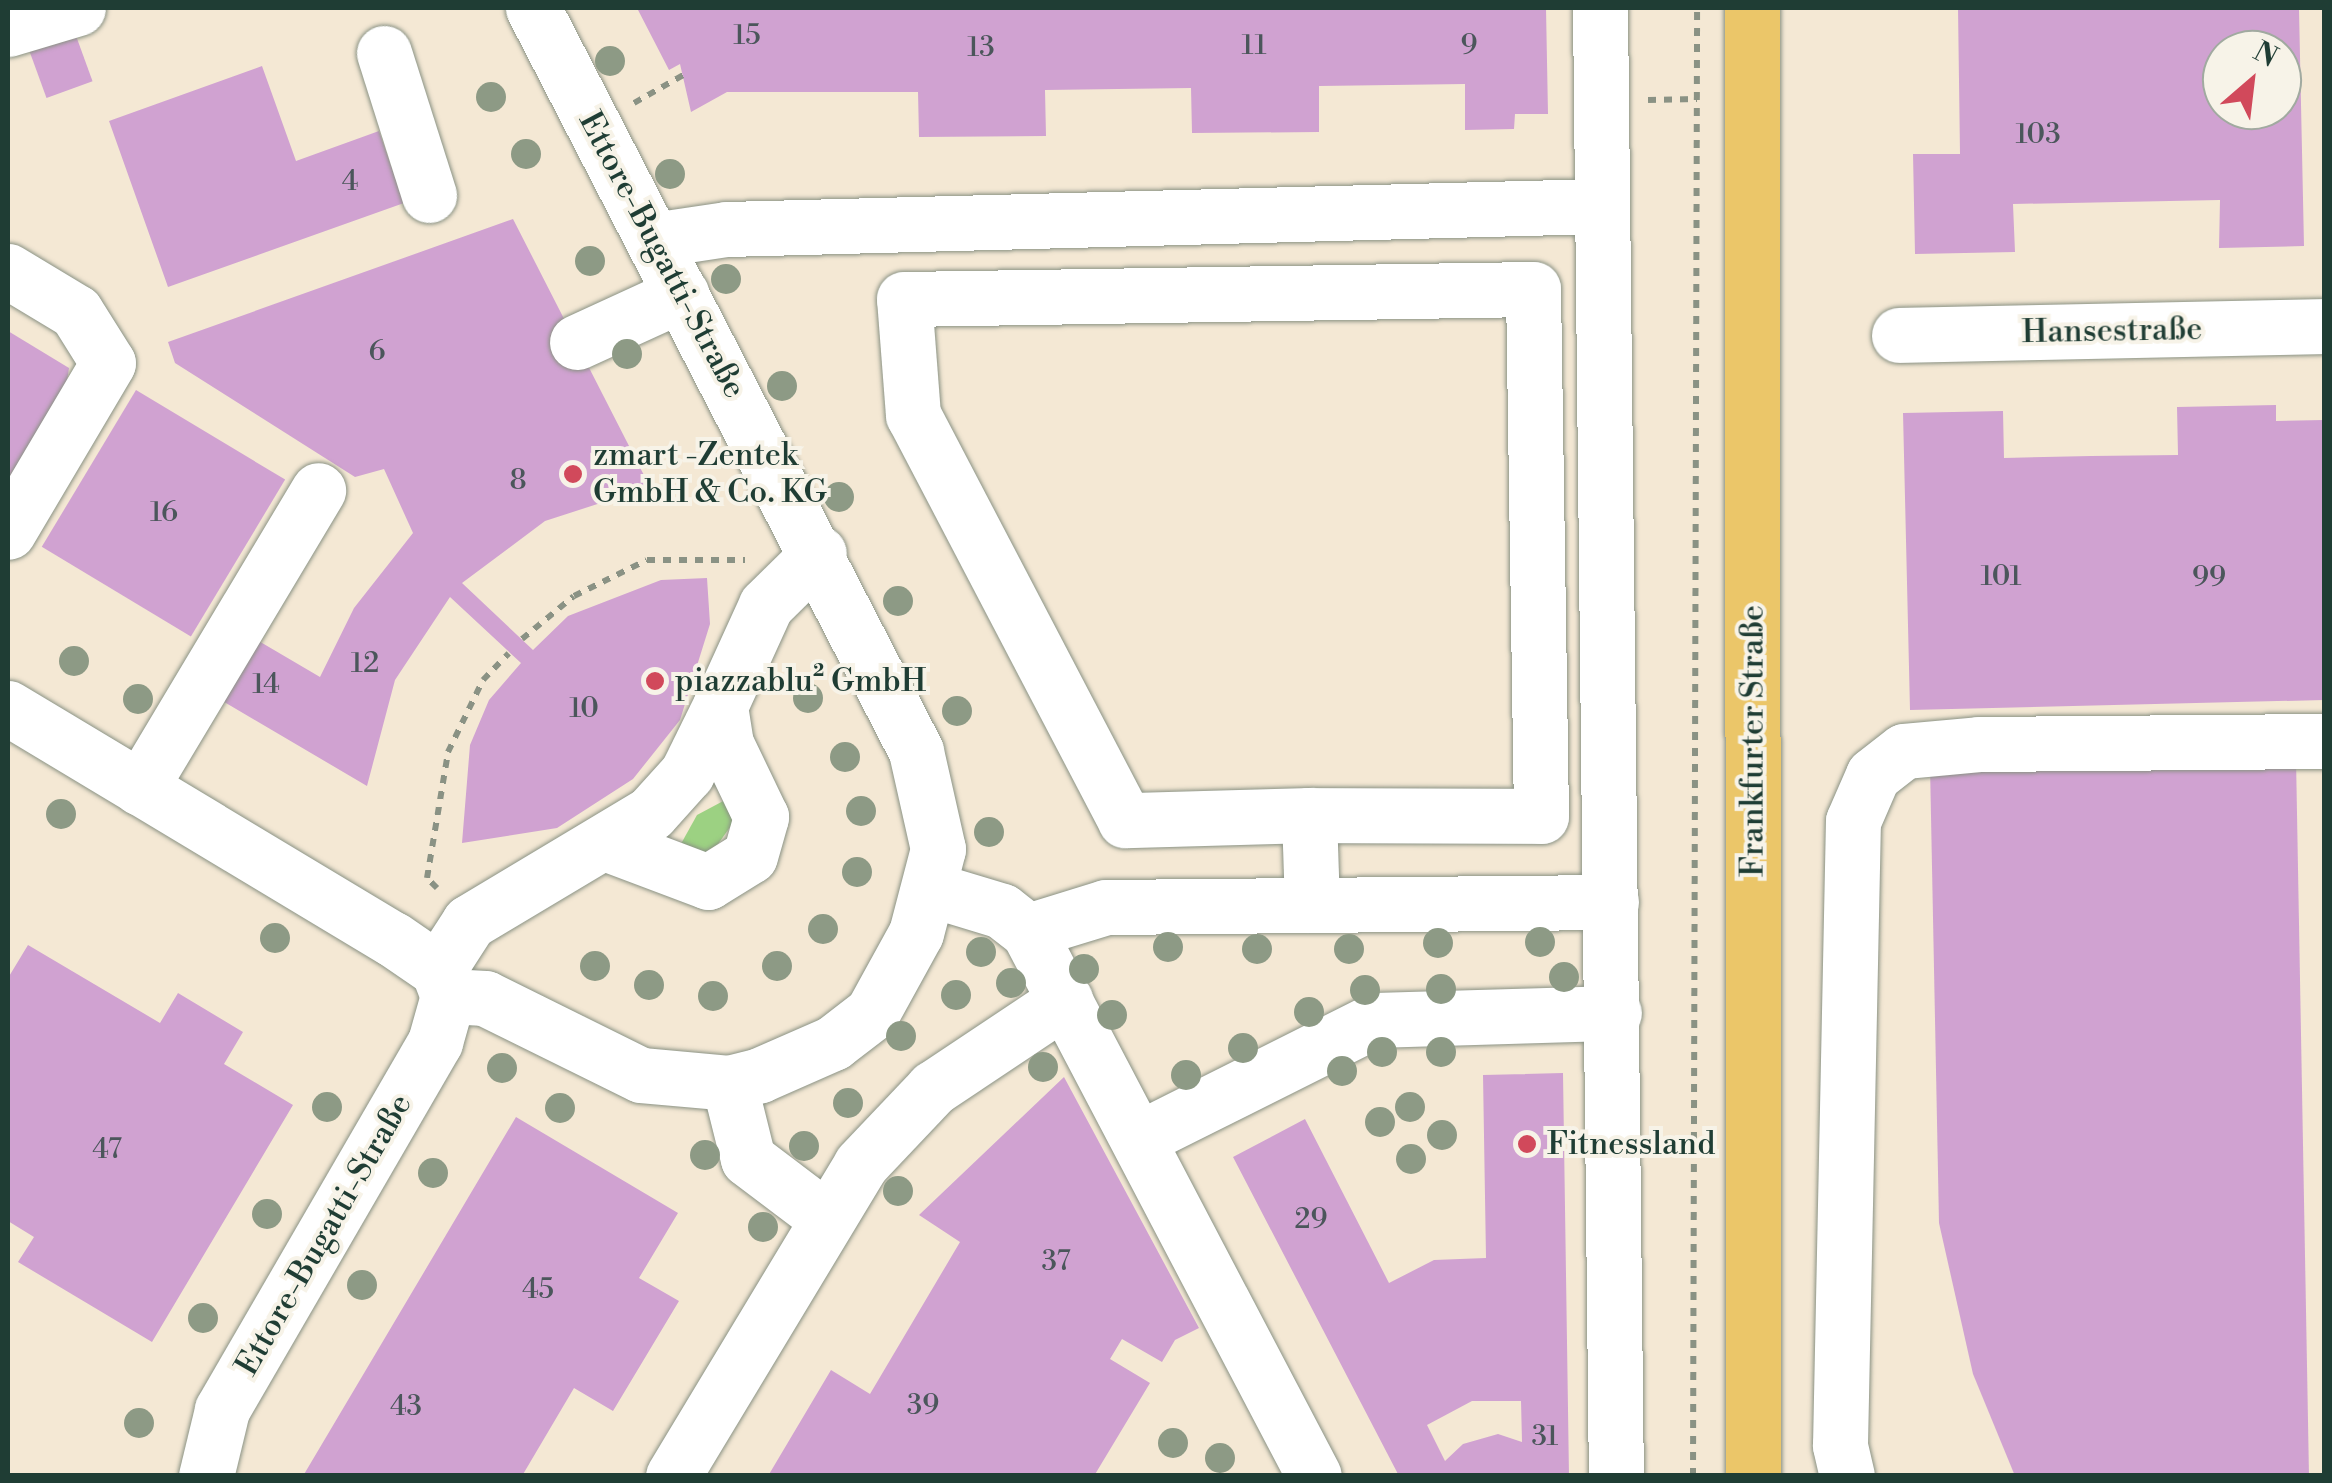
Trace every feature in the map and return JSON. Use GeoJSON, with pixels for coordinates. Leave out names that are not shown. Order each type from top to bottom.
{"type":"FeatureCollection","features":[{"type":"Feature","properties":{"kind":"main road","name":"Frankfurter Straße"},"geometry":{"type":"LineString","coordinates":[[1752,8],[1753,1476]]}},
{"type":"Feature","properties":{"kind":"street"},"geometry":{"type":"LineString","coordinates":[[8,29],[78,8]]}},
{"type":"Feature","properties":{"kind":"street","name":"Ettore-Bugatti-Straße"},"geometry":{"type":"LineString","coordinates":[[8,708],[443,983],[485,998],[626,1070],[729,1083],[792,1065],[872,1012],[933,890],[936,814],[916,750],[810,562],[682,294],[533,8]]}},
{"type":"Feature","properties":{"kind":"street"},"geometry":{"type":"LineString","coordinates":[[1600,8],[1614,1013],[1616,1476]]}},
{"type":"Feature","properties":{"kind":"street"},"geometry":{"type":"LineString","coordinates":[[384,53],[430,195]]}},
{"type":"Feature","properties":{"kind":"street"},"geometry":{"type":"LineString","coordinates":[[653,240],[727,229],[1601,206]]}},
{"type":"Feature","properties":{"kind":"street"},"geometry":{"type":"LineString","coordinates":[[8,271],[76,312],[108,363],[8,532]]}},
{"type":"Feature","properties":{"kind":"street"},"geometry":{"type":"LineString","coordinates":[[1532,289],[1540,301],[1541,816],[1309,816],[1125,820],[913,415],[904,299],[1532,289]]}},
{"type":"Feature","properties":{"kind":"street"},"geometry":{"type":"LineString","coordinates":[[577,342],[682,294]]}},
{"type":"Feature","properties":{"kind":"street","name":"Hansestraße"},"geometry":{"type":"LineString","coordinates":[[1899,335],[2324,326]]}},
{"type":"Feature","properties":{"kind":"street"},"geometry":{"type":"LineString","coordinates":[[140,788],[318,490]]}},
{"type":"Feature","properties":{"kind":"street"},"geometry":{"type":"LineString","coordinates":[[443,983],[468,922],[651,813],[687,772],[766,605],[810,562]]}},
{"type":"Feature","properties":{"kind":"street"},"geometry":{"type":"LineString","coordinates":[[605,843],[708,882],[750,856],[761,817],[726,744],[720,706]]}},
{"type":"Feature","properties":{"kind":"street"},"geometry":{"type":"LineString","coordinates":[[1847,1476],[1840,1445],[1853,821],[1872,775],[1904,752],[1980,744],[2324,741]]}},
{"type":"Feature","properties":{"kind":"street"},"geometry":{"type":"LineString","coordinates":[[1309,816],[1312,905]]}},
{"type":"Feature","properties":{"kind":"street"},"geometry":{"type":"LineString","coordinates":[[933,890],[1002,911],[1028,931],[1314,1476]]}},
{"type":"Feature","properties":{"kind":"street"},"geometry":{"type":"LineString","coordinates":[[1028,931],[1106,908],[1611,902]]}},
{"type":"Feature","properties":{"kind":"street","name":"Ettore-Bugatti-Straße"},"geometry":{"type":"LineString","coordinates":[[206,1476],[222,1410],[435,1042],[443,983]]}},
{"type":"Feature","properties":{"kind":"street"},"geometry":{"type":"LineString","coordinates":[[673,1476],[861,1164],[933,1088],[1065,1000]]}},
{"type":"Feature","properties":{"kind":"street"},"geometry":{"type":"LineString","coordinates":[[1138,1139],[1376,1020],[1614,1013]]}},
{"type":"Feature","properties":{"kind":"street"},"geometry":{"type":"LineString","coordinates":[[729,1083],[748,1159],[826,1218]]}},
{"type":"Feature","properties":{"kind":"path"},"geometry":{"type":"LineString","coordinates":[[1693,1476],[1697,8]]}},
{"type":"Feature","properties":{"kind":"path"},"geometry":{"type":"LineString","coordinates":[[594,126],[685,74]]}},
{"type":"Feature","properties":{"kind":"path"},"geometry":{"type":"LineString","coordinates":[[522,640],[574,596],[646,560],[727,556],[810,562]]}},
{"type":"Feature","properties":{"kind":"path"},"geometry":{"type":"LineString","coordinates":[[468,922],[427,878],[437,792],[462,719],[509,652]]}},
{"type":"Feature","properties":{"kind":"green space"},"geometry":{"type":"Polygon","coordinates":[[[727,799],[733,823],[718,844],[699,856],[677,851],[697,815],[727,799]]]}},
{"type":"Feature","properties":{"kind":"building"},"geometry":{"type":"Polygon","coordinates":[[[637,8],[1546,8],[1548,114],[1515,114],[1514,129],[1465,130],[1465,84],[1319,86],[1319,132],[1192,133],[1191,88],[1045,90],[1046,136],[919,137],[918,92],[727,92],[691,112],[680,64],[669,70],[637,8]]]}},
{"type":"Feature","properties":{"kind":"building"},"geometry":{"type":"Polygon","coordinates":[[[1958,8],[2299,9],[2299,30],[2202,30],[2202,130],[2302,130],[2304,246],[2219,248],[2220,200],[2013,204],[2015,252],[1915,254],[1913,154],[1960,154],[1958,8]]]}},
{"type":"Feature","properties":{"kind":"building"},"geometry":{"type":"Polygon","coordinates":[[[71,22],[93,81],[47,98],[25,39],[71,22]]]}},
{"type":"Feature","properties":{"kind":"building"},"geometry":{"type":"Polygon","coordinates":[[[262,66],[296,161],[379,131],[404,203],[168,287],[109,121],[262,66]]]}},
{"type":"Feature","properties":{"kind":"building"},"geometry":{"type":"Polygon","coordinates":[[[513,219],[650,487],[545,521],[462,583],[533,650],[568,616],[661,580],[707,578],[710,624],[680,720],[633,779],[557,828],[462,843],[470,745],[489,700],[521,663],[450,597],[395,680],[367,786],[209,693],[245,633],[320,677],[354,608],[413,533],[384,469],[355,477],[175,363],[168,342],[513,219]]]}},
{"type":"Feature","properties":{"kind":"building"},"geometry":{"type":"Polygon","coordinates":[[[8,331],[69,368],[64,402],[8,498],[8,331]]]}},
{"type":"Feature","properties":{"kind":"building"},"geometry":{"type":"Polygon","coordinates":[[[136,390],[285,480],[191,636],[42,547],[136,390]]]}},
{"type":"Feature","properties":{"kind":"building"},"geometry":{"type":"Polygon","coordinates":[[[2276,405],[2276,421],[2324,420],[2324,700],[1910,710],[1903,413],[2003,411],[2004,458],[2178,455],[2177,407],[2276,405]]]}},
{"type":"Feature","properties":{"kind":"building"},"geometry":{"type":"Polygon","coordinates":[[[2296,758],[2309,1476],[2015,1476],[1973,1374],[1939,1223],[1930,765],[2296,758]]]}},
{"type":"Feature","properties":{"kind":"building"},"geometry":{"type":"Polygon","coordinates":[[[28,945],[160,1023],[178,993],[243,1032],[224,1064],[293,1105],[152,1342],[18,1262],[34,1237],[8,1221],[8,978],[28,945]]]}},
{"type":"Feature","properties":{"kind":"building"},"geometry":{"type":"Polygon","coordinates":[[[1563,1073],[1569,1476],[1399,1476],[1233,1157],[1305,1119],[1389,1283],[1434,1260],[1486,1258],[1483,1075],[1563,1073]],[[1472,1401],[1427,1425],[1445,1461],[1463,1444],[1498,1434],[1522,1442],[1521,1401],[1472,1401]]]}},
{"type":"Feature","properties":{"kind":"building"},"geometry":{"type":"Polygon","coordinates":[[[1064,1077],[1199,1328],[1175,1340],[1162,1362],[1122,1339],[1110,1359],[1150,1383],[1094,1476],[768,1476],[831,1370],[870,1394],[960,1242],[919,1215],[1064,1077]]]}},
{"type":"Feature","properties":{"kind":"building"},"geometry":{"type":"Polygon","coordinates":[[[516,1117],[678,1213],[639,1278],[679,1301],[613,1411],[574,1388],[522,1476],[303,1476],[516,1117]]]}},
{"type":"Feature","properties":{"kind":"place","name":"zmart -Zentek GmbH & Co. KG"},"geometry":{"type":"Point","coordinates":[573,474]}},
{"type":"Feature","properties":{"kind":"place","name":"piazzablu² GmbH"},"geometry":{"type":"Point","coordinates":[655,681]}},
{"type":"Feature","properties":{"kind":"place","name":"Fitnessland"},"geometry":{"type":"Point","coordinates":[1527,1144]}}]}
